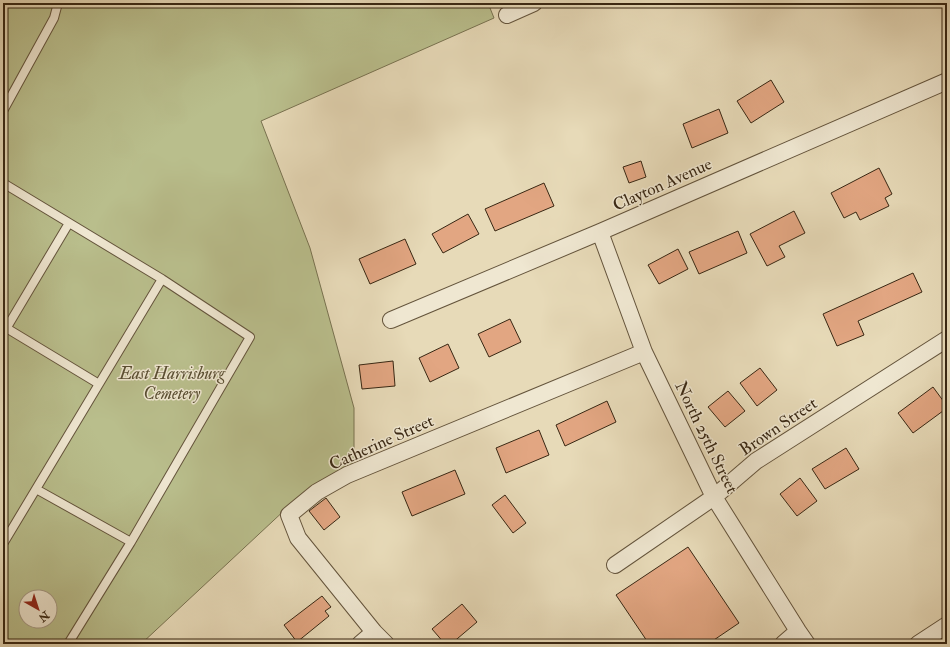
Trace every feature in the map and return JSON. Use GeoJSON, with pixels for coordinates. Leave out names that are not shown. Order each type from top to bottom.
{"type":"FeatureCollection","features":[{"type":"Feature","properties":{"kind":"street"},"geometry":{"type":"LineString","coordinates":[[507,15],[534,3]]}},
{"type":"Feature","properties":{"kind":"street","name":"Clayton Avenue"},"geometry":{"type":"LineString","coordinates":[[391,320],[600,232],[947,81]]}},
{"type":"Feature","properties":{"kind":"street","name":"North 25th Street"},"geometry":{"type":"LineString","coordinates":[[600,232],[644,352],[714,497],[807,644]]}},
{"type":"Feature","properties":{"kind":"street","name":"Brown Street"},"geometry":{"type":"LineString","coordinates":[[615,565],[714,497],[756,461],[947,339]]}},
{"type":"Feature","properties":{"kind":"street","name":"Catherine Street"},"geometry":{"type":"LineString","coordinates":[[374,632],[298,538],[289,515],[317,492],[347,475],[644,352]]}},
{"type":"Feature","properties":{"kind":"street"},"geometry":{"type":"LineString","coordinates":[[918,644],[947,625]]}},
{"type":"Feature","properties":{"kind":"street"},"geometry":{"type":"LineString","coordinates":[[783,644],[798,631]]}},
{"type":"Feature","properties":{"kind":"street"},"geometry":{"type":"LineString","coordinates":[[360,644],[374,632],[386,644]]}},
{"type":"Feature","properties":{"kind":"lane"},"geometry":{"type":"LineString","coordinates":[[3,111],[54,18],[58,3]]}},
{"type":"Feature","properties":{"kind":"lane"},"geometry":{"type":"LineString","coordinates":[[3,183],[162,279],[250,337],[131,542],[68,644]]}},
{"type":"Feature","properties":{"kind":"lane"},"geometry":{"type":"LineString","coordinates":[[69,223],[4,330],[99,384]]}},
{"type":"Feature","properties":{"kind":"lane"},"geometry":{"type":"LineString","coordinates":[[3,544],[162,279]]}},
{"type":"Feature","properties":{"kind":"lane"},"geometry":{"type":"LineString","coordinates":[[36,489],[131,542]]}},
{"type":"Feature","properties":{"kind":"green space","name":"East Harrisburg Cemetery"},"geometry":{"type":"Polygon","coordinates":[[[3,3],[488,3],[494,18],[261,121],[310,248],[354,408],[354,464],[288,507],[141,644],[3,644],[3,3]]]}},
{"type":"Feature","properties":{"kind":"building"},"geometry":{"type":"Polygon","coordinates":[[[771,80],[784,102],[751,123],[737,101],[771,80]]]}},
{"type":"Feature","properties":{"kind":"building"},"geometry":{"type":"Polygon","coordinates":[[[719,109],[728,133],[692,148],[683,124],[719,109]]]}},
{"type":"Feature","properties":{"kind":"building"},"geometry":{"type":"Polygon","coordinates":[[[641,161],[646,177],[629,183],[623,167],[641,161]]]}},
{"type":"Feature","properties":{"kind":"building"},"geometry":{"type":"Polygon","coordinates":[[[879,168],[892,194],[885,198],[889,206],[860,220],[856,212],[844,218],[831,193],[879,168]]]}},
{"type":"Feature","properties":{"kind":"building"},"geometry":{"type":"Polygon","coordinates":[[[544,183],[554,206],[495,231],[485,209],[544,183]]]}},
{"type":"Feature","properties":{"kind":"building"},"geometry":{"type":"Polygon","coordinates":[[[794,211],[805,233],[779,246],[785,257],[767,266],[750,234],[794,211]]]}},
{"type":"Feature","properties":{"kind":"building"},"geometry":{"type":"Polygon","coordinates":[[[468,214],[479,234],[443,253],[432,234],[468,214]]]}},
{"type":"Feature","properties":{"kind":"building"},"geometry":{"type":"Polygon","coordinates":[[[738,231],[747,253],[699,274],[689,252],[738,231]]]}},
{"type":"Feature","properties":{"kind":"building"},"geometry":{"type":"Polygon","coordinates":[[[405,239],[416,264],[370,284],[359,259],[405,239]]]}},
{"type":"Feature","properties":{"kind":"building"},"geometry":{"type":"Polygon","coordinates":[[[678,249],[688,269],[659,284],[648,265],[678,249]]]}},
{"type":"Feature","properties":{"kind":"building"},"geometry":{"type":"Polygon","coordinates":[[[913,273],[922,292],[858,321],[864,335],[837,346],[823,314],[913,273]]]}},
{"type":"Feature","properties":{"kind":"building"},"geometry":{"type":"Polygon","coordinates":[[[510,319],[521,342],[489,357],[478,334],[510,319]]]}},
{"type":"Feature","properties":{"kind":"building"},"geometry":{"type":"Polygon","coordinates":[[[448,344],[459,368],[430,382],[419,358],[448,344]]]}},
{"type":"Feature","properties":{"kind":"building"},"geometry":{"type":"Polygon","coordinates":[[[393,361],[395,386],[362,389],[359,365],[393,361]]]}},
{"type":"Feature","properties":{"kind":"building"},"geometry":{"type":"Polygon","coordinates":[[[760,368],[777,390],[757,406],[740,383],[760,368]]]}},
{"type":"Feature","properties":{"kind":"building"},"geometry":{"type":"Polygon","coordinates":[[[933,387],[947,408],[913,433],[898,413],[933,387]]]}},
{"type":"Feature","properties":{"kind":"building"},"geometry":{"type":"Polygon","coordinates":[[[728,391],[745,411],[725,427],[708,407],[728,391]]]}},
{"type":"Feature","properties":{"kind":"building"},"geometry":{"type":"Polygon","coordinates":[[[607,401],[616,422],[565,446],[556,425],[607,401]]]}},
{"type":"Feature","properties":{"kind":"building"},"geometry":{"type":"Polygon","coordinates":[[[539,430],[549,455],[506,473],[496,448],[539,430]]]}},
{"type":"Feature","properties":{"kind":"building"},"geometry":{"type":"Polygon","coordinates":[[[846,448],[859,469],[825,489],[812,469],[846,448]]]}},
{"type":"Feature","properties":{"kind":"building"},"geometry":{"type":"Polygon","coordinates":[[[455,470],[465,494],[412,516],[402,492],[455,470]]]}},
{"type":"Feature","properties":{"kind":"building"},"geometry":{"type":"Polygon","coordinates":[[[800,478],[817,501],[797,516],[780,494],[800,478]]]}},
{"type":"Feature","properties":{"kind":"building"},"geometry":{"type":"Polygon","coordinates":[[[505,495],[526,523],[513,533],[492,505],[505,495]]]}},
{"type":"Feature","properties":{"kind":"building"},"geometry":{"type":"Polygon","coordinates":[[[326,498],[340,517],[324,530],[309,511],[326,498]]]}},
{"type":"Feature","properties":{"kind":"building"},"geometry":{"type":"Polygon","coordinates":[[[688,547],[739,623],[708,644],[649,644],[616,595],[688,547]]]}},
{"type":"Feature","properties":{"kind":"building"},"geometry":{"type":"Polygon","coordinates":[[[322,596],[331,607],[325,611],[329,616],[297,642],[284,625],[322,596]]]}},
{"type":"Feature","properties":{"kind":"building"},"geometry":{"type":"Polygon","coordinates":[[[462,604],[477,622],[451,644],[445,644],[432,629],[462,604]]]}}]}
